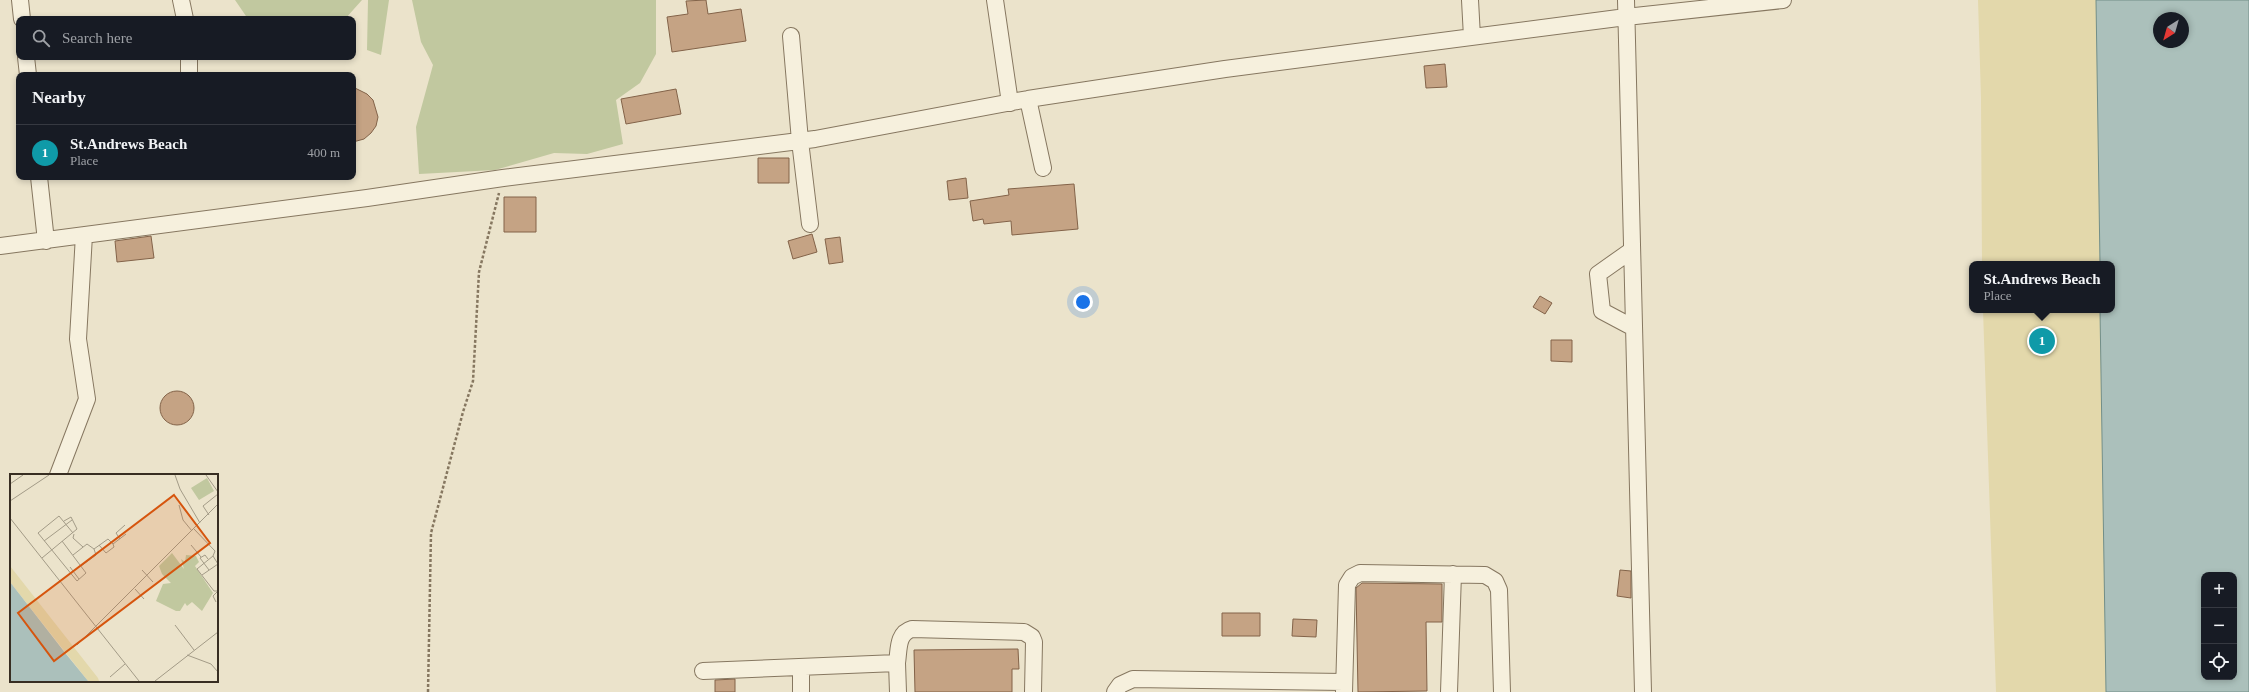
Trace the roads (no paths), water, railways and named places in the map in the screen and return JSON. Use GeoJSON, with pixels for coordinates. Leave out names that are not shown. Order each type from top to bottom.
{"type":"FeatureCollection","features":[{"type":"Feature","properties":{"kind":"street"},"geometry":{"type":"LineString","coordinates":[[20,0],[22,16]]}},
{"type":"Feature","properties":{"kind":"street"},"geometry":{"type":"LineString","coordinates":[[182,0],[185,16]]}},
{"type":"Feature","properties":{"kind":"street"},"geometry":{"type":"LineString","coordinates":[[995,0],[1010,103]]}},
{"type":"Feature","properties":{"kind":"street"},"geometry":{"type":"LineString","coordinates":[[1470,0],[1472,37]]}},
{"type":"Feature","properties":{"kind":"street"},"geometry":{"type":"LineString","coordinates":[[1626,0],[1643,692]]}},
{"type":"Feature","properties":{"kind":"street"},"geometry":{"type":"LineString","coordinates":[[0,246],[84,236],[503,178],[800,141],[1028,99],[1225,69],[1472,37],[1783,0]]}},
{"type":"Feature","properties":{"kind":"street"},"geometry":{"type":"LineString","coordinates":[[791,36],[800,141],[810,224]]}},
{"type":"Feature","properties":{"kind":"street"},"geometry":{"type":"LineString","coordinates":[[26,60],[28,72]]}},
{"type":"Feature","properties":{"kind":"street"},"geometry":{"type":"LineString","coordinates":[[189,60],[189,72]]}},
{"type":"Feature","properties":{"kind":"street"},"geometry":{"type":"LineString","coordinates":[[1028,99],[1043,168]]}},
{"type":"Feature","properties":{"kind":"street"},"geometry":{"type":"LineString","coordinates":[[39,180],[46,241]]}},
{"type":"Feature","properties":{"kind":"street"},"geometry":{"type":"LineString","coordinates":[[58,474],[87,399],[78,339],[84,236]]}},
{"type":"Feature","properties":{"kind":"street"},"geometry":{"type":"LineString","coordinates":[[1632,250],[1598,274],[1602,310],[1634,328]]}},
{"type":"Feature","properties":{"kind":"street"},"geometry":{"type":"LineString","coordinates":[[1115,692],[1128,680],[1133,679],[1344,687],[1347,585],[1352,577],[1360,573],[1485,575],[1498,584],[1502,692]]}},
{"type":"Feature","properties":{"kind":"street"},"geometry":{"type":"LineString","coordinates":[[1449,692],[1452,574]]}},
{"type":"Feature","properties":{"kind":"street"},"geometry":{"type":"LineString","coordinates":[[898,692],[897,663],[900,639],[906,630],[912,629],[1024,632],[1032,637],[1034,642],[1033,692]]}},
{"type":"Feature","properties":{"kind":"street"},"geometry":{"type":"LineString","coordinates":[[702,671],[897,663]]}},
{"type":"Feature","properties":{"kind":"street"},"geometry":{"type":"LineString","coordinates":[[801,668],[801,692]]}},
{"type":"Feature","properties":{"kind":"water"},"geometry":{"type":"Polygon","coordinates":[[[2096,0],[2249,0],[2249,692],[2106,692],[2100,313],[2115,313],[2115,261],[2100,261],[2096,0]]]}},
{"type":"Feature","properties":{"kind":"place","name":"St.Andrews Beach"},"geometry":{"type":"Point","coordinates":[2042,341]}}]}
